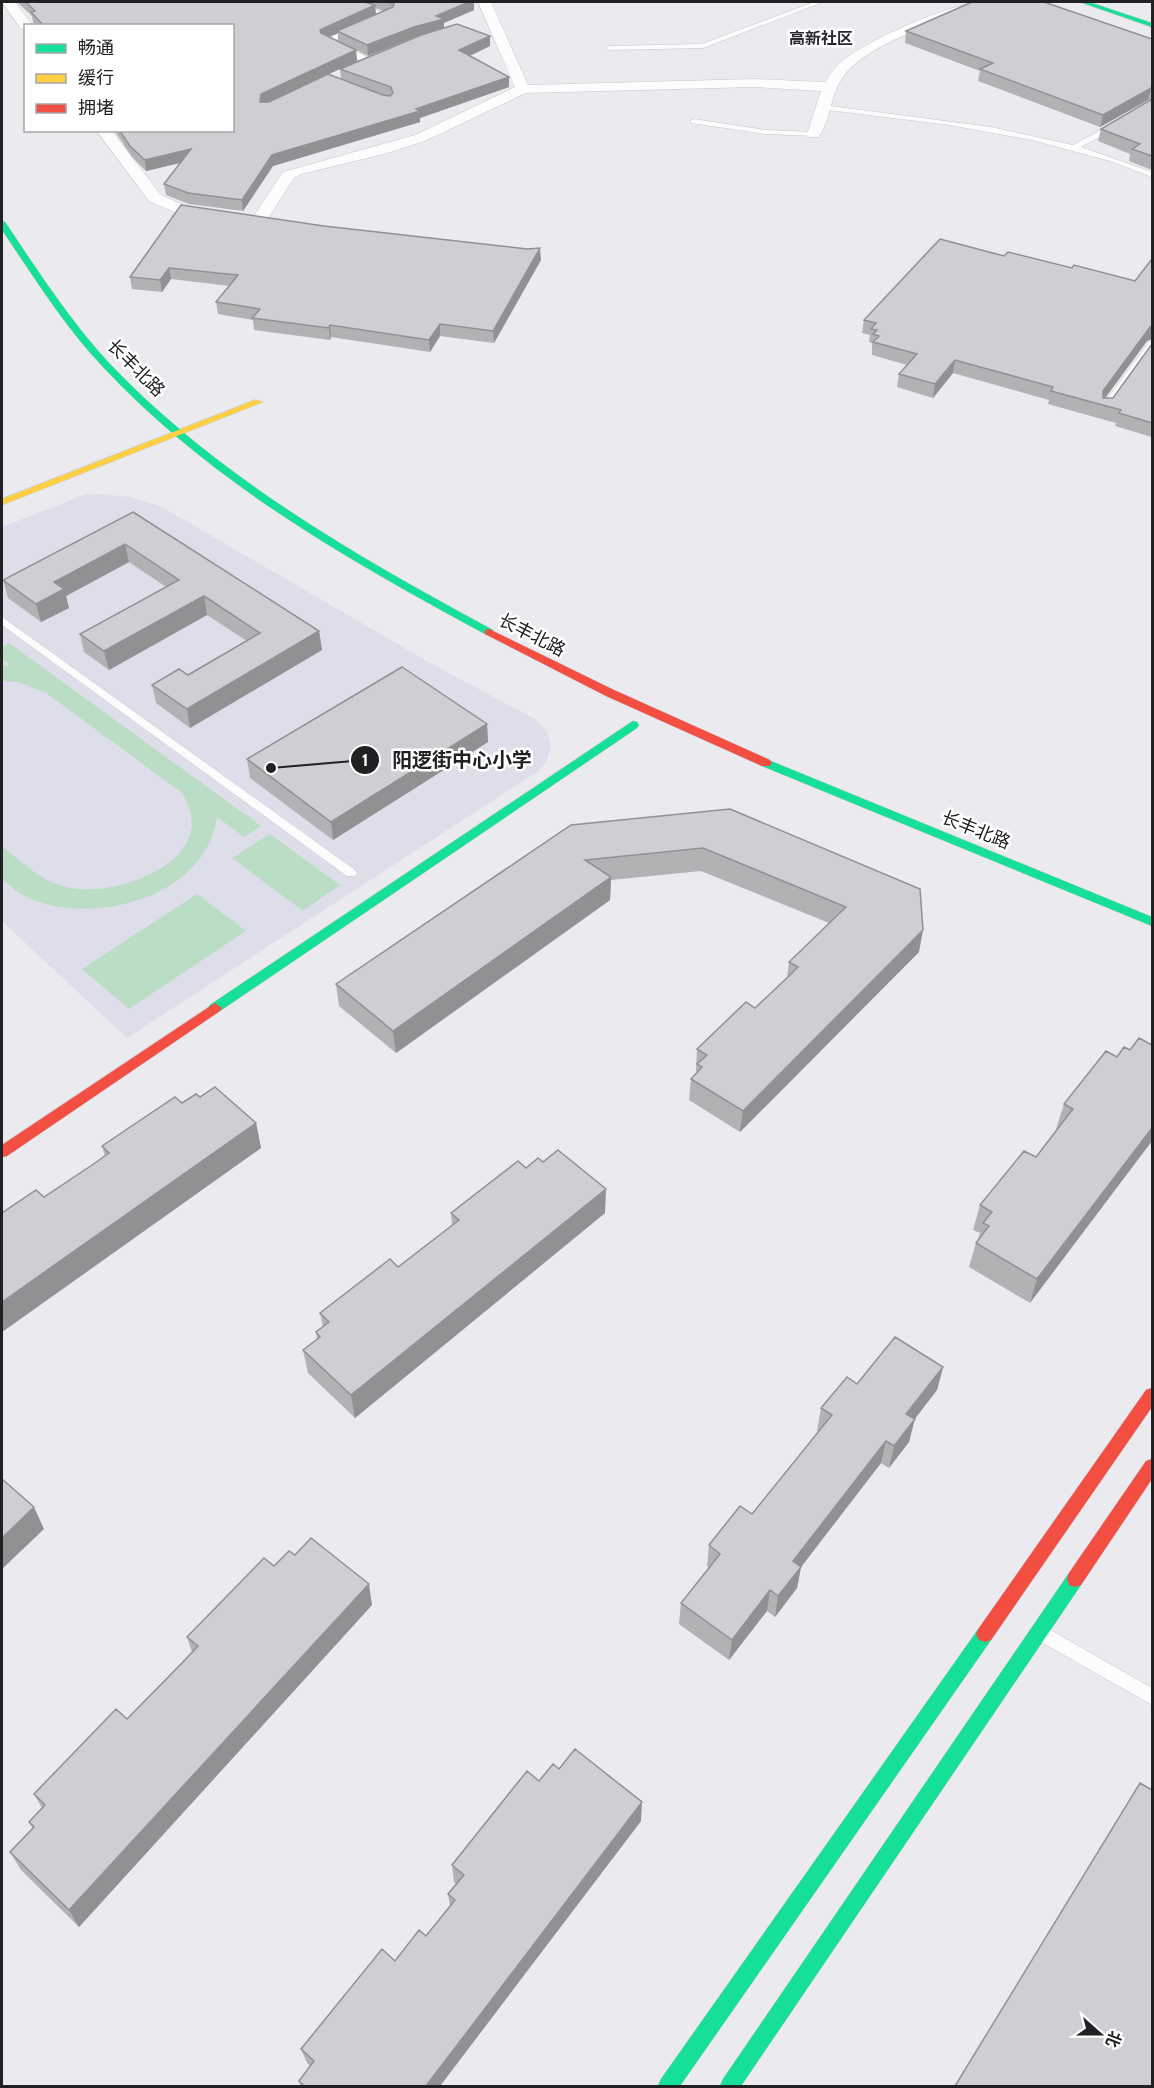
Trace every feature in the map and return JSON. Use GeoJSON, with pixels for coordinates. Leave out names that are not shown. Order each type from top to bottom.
{"type":"FeatureCollection","features":[{"type":"Feature","properties":{"kind":"street"},"geometry":{"type":"LineString","coordinates":[[8,2],[24,24]]}},
{"type":"Feature","properties":{"kind":"street"},"geometry":{"type":"LineString","coordinates":[[484,2],[523,89]]}},
{"type":"Feature","properties":{"kind":"street"},"geometry":{"type":"LineString","coordinates":[[814,134],[830,87],[847,62],[867,49],[981,2]]}},
{"type":"Feature","properties":{"kind":"street"},"geometry":{"type":"LineString","coordinates":[[1083,2],[1152,25]]}},
{"type":"Feature","properties":{"kind":"street"},"geometry":{"type":"LineString","coordinates":[[1119,2],[1152,13]]}},
{"type":"Feature","properties":{"kind":"street"},"geometry":{"type":"LineString","coordinates":[[259,220],[288,175],[296,171],[380,151],[420,138],[523,89],[754,83],[830,87]]}},
{"type":"Feature","properties":{"kind":"street"},"geometry":{"type":"LineString","coordinates":[[104,132],[154,198],[181,210],[226,216]]}},
{"type":"Feature","properties":{"kind":"street","name":"长丰北路"},"geometry":{"type":"LineString","coordinates":[[2,224],[95,354],[174,430],[236,479],[342,550],[446,610],[539,659],[711,738],[1152,922]]}},
{"type":"Feature","properties":{"kind":"street"},"geometry":{"type":"LineString","coordinates":[[2,492],[149,435],[174,430],[254,398]]}},
{"type":"Feature","properties":{"kind":"street"},"geometry":{"type":"LineString","coordinates":[[149,435],[172,454]]}},
{"type":"Feature","properties":{"kind":"street"},"geometry":{"type":"LineString","coordinates":[[2,502],[149,435]]}},
{"type":"Feature","properties":{"kind":"street"},"geometry":{"type":"LineString","coordinates":[[2,1152],[633,725]]}},
{"type":"Feature","properties":{"kind":"street"},"geometry":{"type":"LineString","coordinates":[[668,2086],[1152,1395]]}},
{"type":"Feature","properties":{"kind":"street"},"geometry":{"type":"LineString","coordinates":[[730,2086],[1152,1466]]}},
{"type":"Feature","properties":{"kind":"lane"},"geometry":{"type":"LineString","coordinates":[[345,2],[389,15],[327,41],[368,61]]}},
{"type":"Feature","properties":{"kind":"lane"},"geometry":{"type":"LineString","coordinates":[[610,48],[703,46],[819,2]]}},
{"type":"Feature","properties":{"kind":"lane"},"geometry":{"type":"LineString","coordinates":[[358,66],[378,57]]}},
{"type":"Feature","properties":{"kind":"lane"},"geometry":{"type":"LineString","coordinates":[[823,107],[983,128],[1112,158],[1152,175]]}},
{"type":"Feature","properties":{"kind":"lane"},"geometry":{"type":"LineString","coordinates":[[1073,148],[1123,120]]}},
{"type":"Feature","properties":{"kind":"lane"},"geometry":{"type":"LineString","coordinates":[[694,121],[766,132],[814,134]]}},
{"type":"Feature","properties":{"kind":"lane"},"geometry":{"type":"LineString","coordinates":[[1105,408],[1152,344]]}},
{"type":"Feature","properties":{"kind":"lane"},"geometry":{"type":"LineString","coordinates":[[2,620],[351,873]]}},
{"type":"Feature","properties":{"kind":"lane"},"geometry":{"type":"LineString","coordinates":[[1040,1632],[1152,1697]]}},
{"type":"Feature","properties":{"kind":"shaded area"},"geometry":{"type":"Polygon","coordinates":[[[84,495],[130,497],[162,507],[432,664],[535,719],[547,731],[551,747],[545,764],[537,772],[127,1038],[2,921],[2,527],[84,495]]]}},
{"type":"Feature","properties":{"kind":"green space"},"geometry":{"type":"Polygon","coordinates":[[[9,643],[261,826],[244,837],[217,817],[209,844],[193,866],[172,884],[147,897],[119,905],[91,909],[62,907],[36,901],[13,889],[2,879],[2,846],[34,872],[52,882],[71,888],[92,889],[116,886],[140,879],[162,868],[179,853],[190,836],[191,815],[181,792],[46,693],[19,682],[2,681],[2,666],[10,665],[2,659],[2,647],[9,643]]]}},
{"type":"Feature","properties":{"kind":"green space"},"geometry":{"type":"Polygon","coordinates":[[[270,834],[340,885],[303,911],[232,858],[270,834]]]}},
{"type":"Feature","properties":{"kind":"green space"},"geometry":{"type":"Polygon","coordinates":[[[197,894],[246,931],[129,1009],[82,969],[197,894]]]}},
{"type":"Feature","properties":{"kind":"building"},"geometry":{"type":"Polygon","coordinates":[[[26,2],[364,2],[375,5],[320,30],[321,33],[356,50],[261,94],[260,102],[269,102],[328,74],[390,96],[393,93],[391,87],[340,69],[421,35],[457,24],[490,36],[459,50],[509,77],[416,109],[420,111],[272,155],[242,200],[188,193],[164,184],[191,149],[145,160],[130,146],[120,132],[234,132],[234,24],[42,24],[31,12],[35,11],[26,2]]]}},
{"type":"Feature","properties":{"kind":"building"},"geometry":{"type":"Polygon","coordinates":[[[387,2],[469,2],[436,16],[444,19],[414,27],[367,45],[337,31],[393,7],[394,4],[387,2]]]}},
{"type":"Feature","properties":{"kind":"building"},"geometry":{"type":"Polygon","coordinates":[[[972,2],[1044,2],[1152,39],[1152,88],[1103,115],[980,69],[993,63],[906,31],[972,2]]]}},
{"type":"Feature","properties":{"kind":"building"},"geometry":{"type":"Polygon","coordinates":[[[1152,99],[1152,156],[1132,149],[1140,144],[1101,129],[1152,99]]]}},
{"type":"Feature","properties":{"kind":"building"},"geometry":{"type":"Polygon","coordinates":[[[181,205],[324,226],[527,249],[540,248],[493,331],[440,324],[429,340],[330,325],[329,328],[252,318],[260,309],[216,302],[238,275],[169,268],[160,280],[130,277],[181,205]]]}},
{"type":"Feature","properties":{"kind":"building"},"geometry":{"type":"Polygon","coordinates":[[[940,239],[1004,256],[1008,252],[1072,268],[1074,265],[1135,281],[1152,259],[1152,327],[1103,391],[1103,398],[1113,398],[1152,344],[1152,423],[1119,413],[1121,410],[1051,391],[1053,387],[955,360],[935,384],[899,374],[917,354],[873,342],[879,336],[873,334],[877,330],[871,329],[876,323],[864,320],[940,239]]]}},
{"type":"Feature","properties":{"kind":"building"},"geometry":{"type":"Polygon","coordinates":[[[133,512],[319,631],[187,709],[152,685],[179,669],[188,675],[260,633],[204,596],[104,651],[80,634],[179,580],[125,544],[54,582],[64,589],[36,604],[3,580],[133,512]]]}},
{"type":"Feature","properties":{"kind":"building"},"geometry":{"type":"Polygon","coordinates":[[[402,667],[487,724],[331,822],[247,759],[402,667]]]}},
{"type":"Feature","properties":{"kind":"building"},"geometry":{"type":"Polygon","coordinates":[[[730,809],[920,889],[923,930],[743,1111],[691,1079],[702,1067],[697,1064],[707,1055],[697,1049],[746,1002],[755,1008],[789,976],[798,967],[789,962],[846,907],[703,848],[585,860],[611,877],[393,1031],[336,984],[571,825],[730,809]]]}},
{"type":"Feature","properties":{"kind":"building"},"geometry":{"type":"Polygon","coordinates":[[[1139,1038],[1152,1045],[1152,1128],[1037,1279],[976,1243],[989,1226],[983,1223],[992,1212],[980,1205],[1024,1151],[1036,1157],[1073,1109],[1064,1104],[1106,1051],[1117,1057],[1124,1047],[1130,1050],[1139,1038]]]}},
{"type":"Feature","properties":{"kind":"building"},"geometry":{"type":"Polygon","coordinates":[[[215,1087],[256,1123],[2,1302],[2,1213],[36,1190],[44,1197],[95,1163],[109,1153],[102,1146],[175,1097],[182,1103],[196,1094],[200,1097],[215,1087]]]}},
{"type":"Feature","properties":{"kind":"building"},"geometry":{"type":"Polygon","coordinates":[[[558,1150],[606,1189],[351,1395],[303,1350],[320,1337],[316,1332],[329,1322],[320,1313],[390,1259],[398,1267],[459,1220],[451,1213],[518,1161],[526,1168],[538,1158],[543,1162],[558,1150]]]}},
{"type":"Feature","properties":{"kind":"building"},"geometry":{"type":"Polygon","coordinates":[[[895,1337],[943,1367],[906,1414],[915,1419],[894,1446],[886,1441],[793,1561],[801,1567],[778,1596],[770,1590],[732,1640],[681,1603],[720,1554],[709,1545],[740,1506],[752,1514],[832,1415],[821,1408],[847,1377],[857,1384],[895,1337]]]}},
{"type":"Feature","properties":{"kind":"building"},"geometry":{"type":"Polygon","coordinates":[[[2,1479],[34,1507],[2,1538],[2,1479]]]}},
{"type":"Feature","properties":{"kind":"building"},"geometry":{"type":"Polygon","coordinates":[[[311,1538],[369,1584],[69,1910],[10,1852],[34,1827],[29,1822],[45,1805],[34,1794],[116,1709],[127,1719],[182,1663],[198,1646],[187,1637],[264,1558],[274,1566],[289,1551],[295,1555],[311,1538]]]}},
{"type":"Feature","properties":{"kind":"building"},"geometry":{"type":"Polygon","coordinates":[[[575,1749],[642,1802],[426,2086],[304,2086],[299,2081],[314,2061],[301,2049],[382,1949],[395,1961],[419,1930],[426,1936],[455,1900],[448,1894],[464,1875],[452,1865],[527,1771],[539,1781],[553,1764],[559,1769],[575,1749]]]}},
{"type":"Feature","properties":{"kind":"building"},"geometry":{"type":"Polygon","coordinates":[[[1140,1783],[1152,1790],[1152,2086],[955,2086],[1140,1783]]]}},
{"type":"Feature","properties":{"kind":"traffic: fast"},"geometry":{"type":"LineString","coordinates":[[1083,2],[1152,25]]}},
{"type":"Feature","properties":{"kind":"traffic: fast"},"geometry":{"type":"LineString","coordinates":[[2,224],[92,350],[149,407],[193,446],[287,515],[336,546],[489,632]]}},
{"type":"Feature","properties":{"kind":"traffic: fast"},"geometry":{"type":"LineString","coordinates":[[215,1008],[633,725]]}},
{"type":"Feature","properties":{"kind":"traffic: fast"},"geometry":{"type":"LineString","coordinates":[[766,763],[1152,922]]}},
{"type":"Feature","properties":{"kind":"traffic: fast"},"geometry":{"type":"LineString","coordinates":[[730,2086],[1075,1579]]}},
{"type":"Feature","properties":{"kind":"traffic: fast"},"geometry":{"type":"LineString","coordinates":[[668,2086],[985,1634]]}},
{"type":"Feature","properties":{"kind":"traffic: slow"},"geometry":{"type":"LineString","coordinates":[[2,502],[258,402]]}},
{"type":"Feature","properties":{"kind":"traffic: jam"},"geometry":{"type":"LineString","coordinates":[[489,632],[610,693],[766,763]]}},
{"type":"Feature","properties":{"kind":"traffic: jam"},"geometry":{"type":"LineString","coordinates":[[2,1152],[215,1008]]}},
{"type":"Feature","properties":{"kind":"traffic: jam"},"geometry":{"type":"LineString","coordinates":[[985,1634],[1152,1395]]}},
{"type":"Feature","properties":{"kind":"traffic: jam"},"geometry":{"type":"LineString","coordinates":[[1075,1579],[1152,1466]]}},
{"type":"Feature","properties":{"kind":"place","name":"阳逻街中心小学"},"geometry":{"type":"Point","coordinates":[271,768]}},
{"type":"Feature","properties":{"kind":"district","name":"高新社区"},"geometry":{"type":"Point","coordinates":[821,38]}}]}
